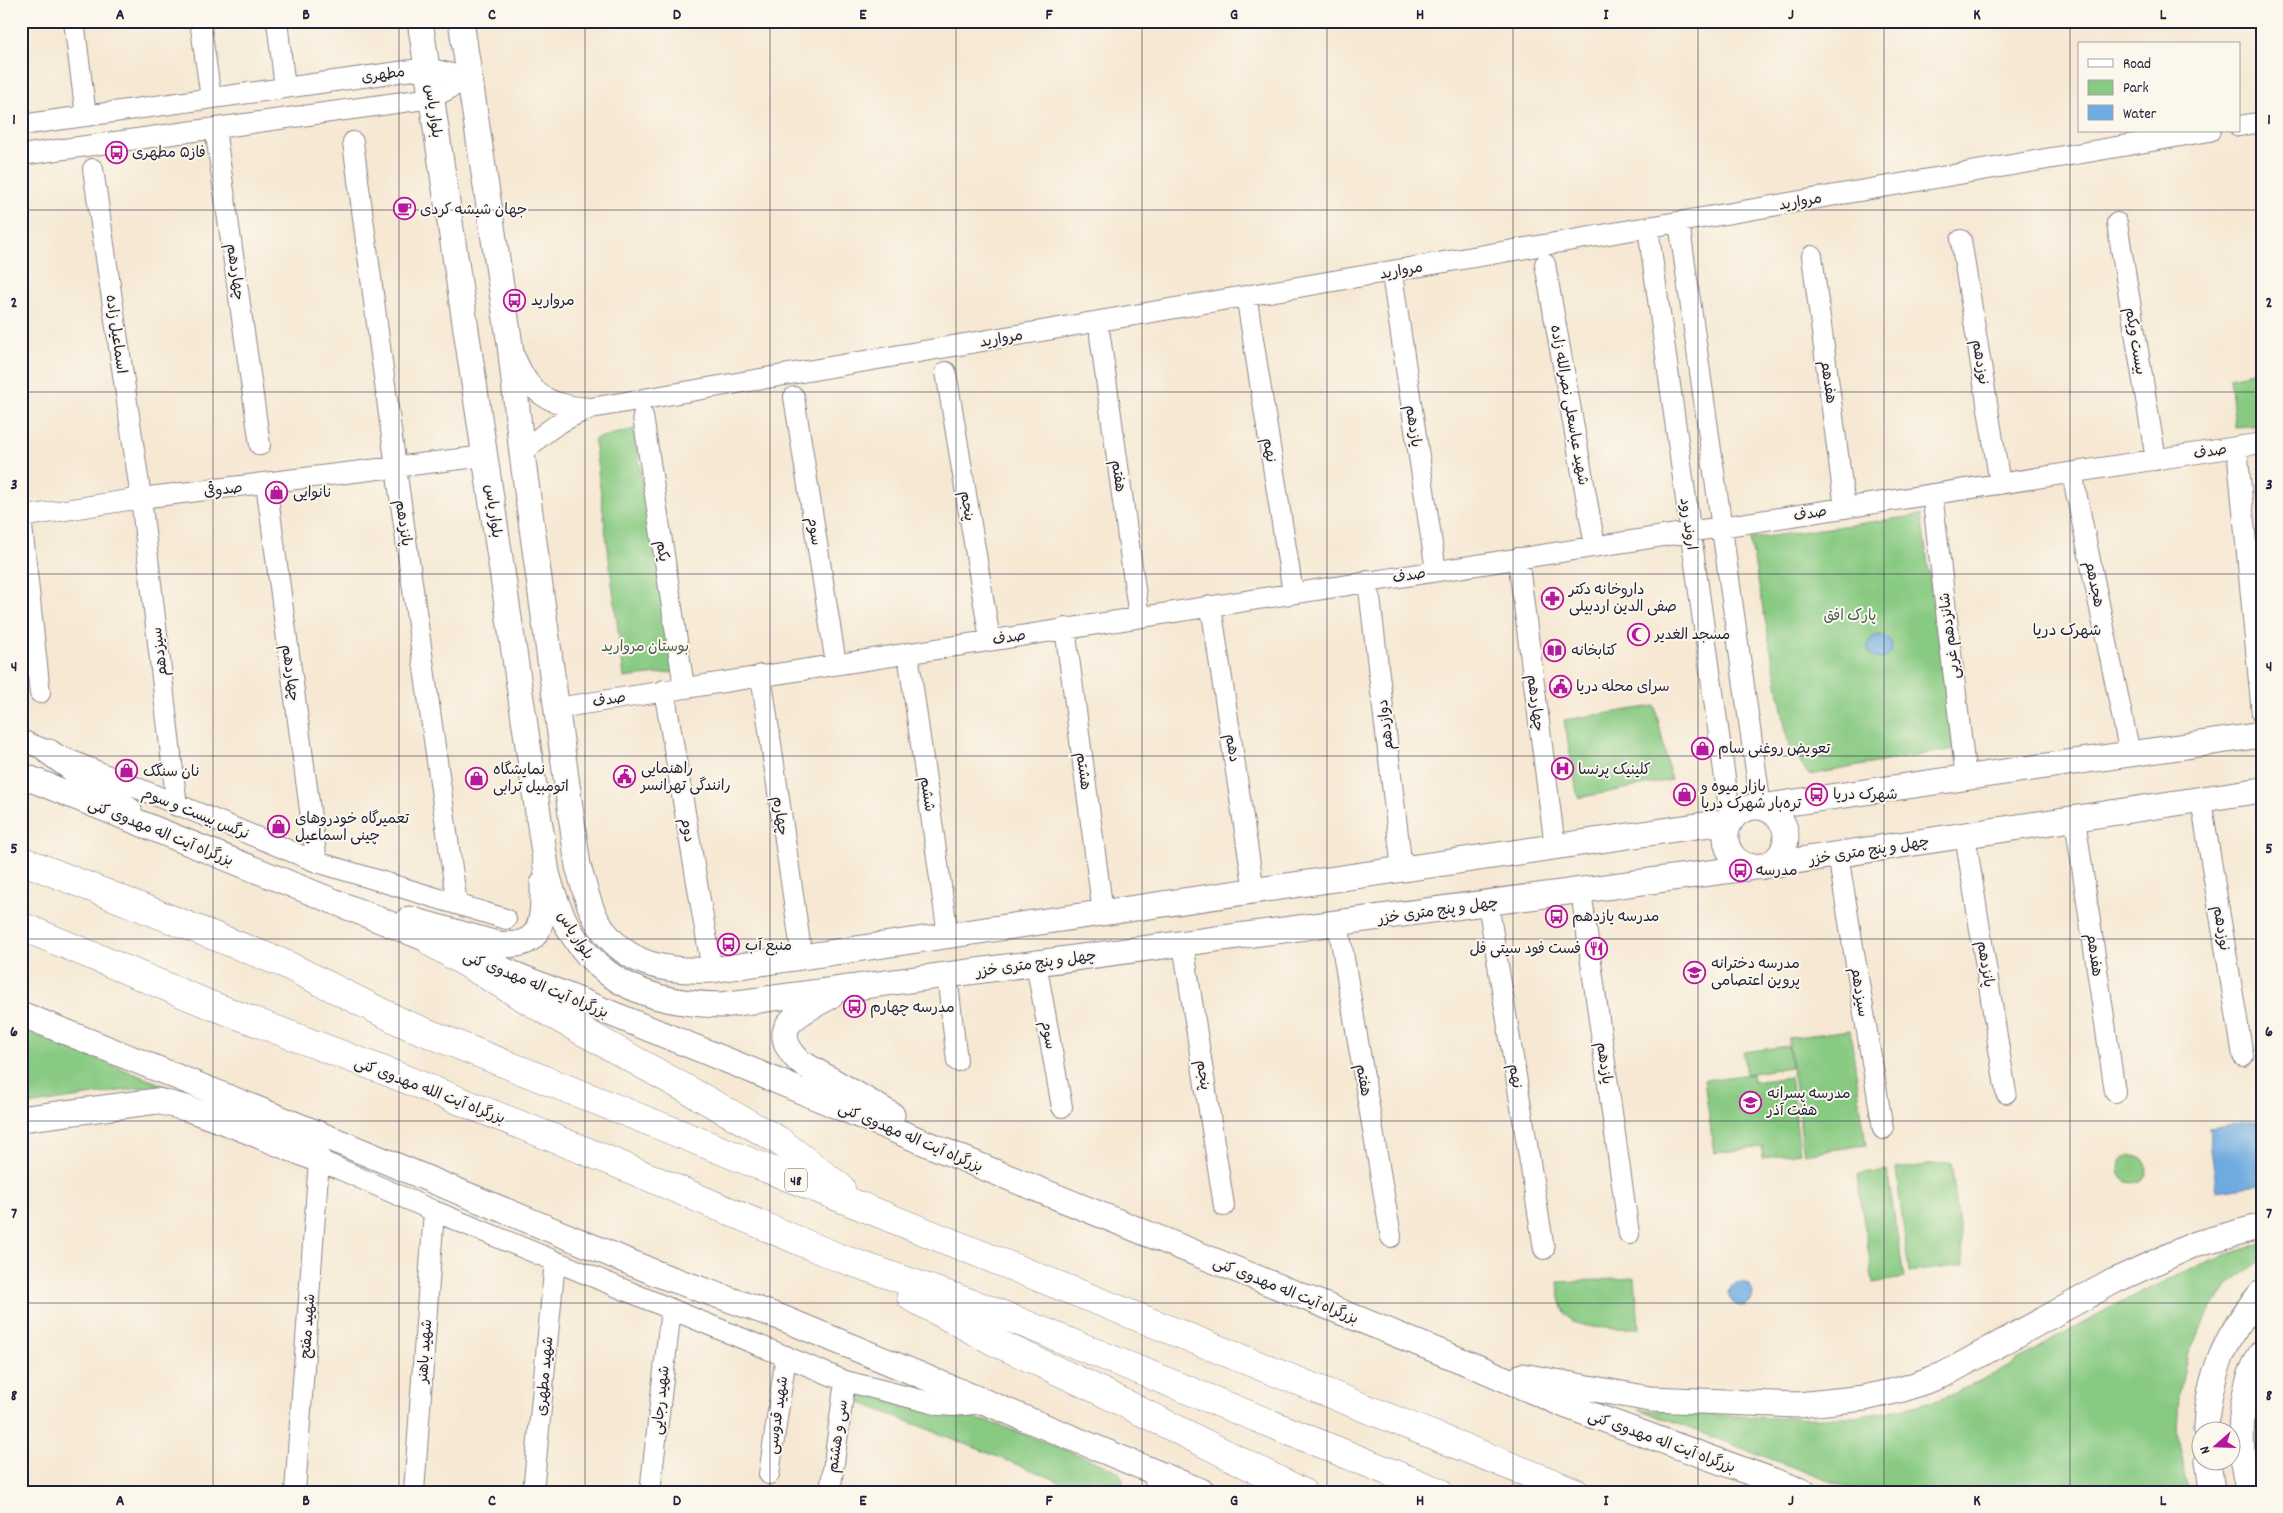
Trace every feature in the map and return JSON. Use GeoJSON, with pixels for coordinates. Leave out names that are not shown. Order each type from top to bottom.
{"type":"FeatureCollection","features":[{"type":"Feature","properties":{"kind":"highway","name":"48"},"geometry":{"type":"LineString","coordinates":[[21,860],[285,964],[403,1023],[1575,1492]]}},
{"type":"Feature","properties":{"kind":"highway","name":"بزرگراه آیت الله مهدوی کنی"},"geometry":{"type":"LineString","coordinates":[[21,926],[213,1006],[385,1071],[604,1159],[837,1257]]}},
{"type":"Feature","properties":{"kind":"highway"},"geometry":{"type":"LineString","coordinates":[[432,943],[550,1013],[778,1140],[871,1210]]}},
{"type":"Feature","properties":{"kind":"highway"},"geometry":{"type":"LineString","coordinates":[[837,1257],[993,1341],[1088,1385],[1302,1492]]}},
{"type":"Feature","properties":{"kind":"highway"},"geometry":{"type":"LineString","coordinates":[[837,1257],[988,1309],[1439,1492]]}},
{"type":"Feature","properties":{"kind":"main road","name":"بلوار یاس"},"geometry":{"type":"LineString","coordinates":[[420,21],[548,873],[553,896],[564,920],[584,952],[595,964],[616,980]]}},
{"type":"Feature","properties":{"kind":"main road","name":"بلوار یاس"},"geometry":{"type":"LineString","coordinates":[[461,21],[510,345],[522,454],[578,866],[599,923],[614,943],[634,958],[658,968],[683,971],[712,970]]}},
{"type":"Feature","properties":{"kind":"main road"},"geometry":{"type":"LineString","coordinates":[[1761,807],[1779,817],[1784,826],[1786,836],[1785,847],[1780,856],[1772,863],[1752,867],[1735,858],[1726,840],[1731,821],[1744,809],[2262,736]]}},
{"type":"Feature","properties":{"kind":"main road"},"geometry":{"type":"LineString","coordinates":[[49,752],[160,832]]}},
{"type":"Feature","properties":{"kind":"main road","name":"بزرگراه آیت اله مهدوی کنی"},"geometry":{"type":"LineString","coordinates":[[21,775],[432,943],[746,1068],[990,1170],[1482,1369],[1566,1406],[1804,1492]]}},
{"type":"Feature","properties":{"kind":"main road","name":"چهل و پنج متری خزر"},"geometry":{"type":"LineString","coordinates":[[616,980],[666,1000],[702,1005],[722,1005],[1762,866],[2262,790]]}},
{"type":"Feature","properties":{"kind":"main road"},"geometry":{"type":"LineString","coordinates":[[712,970],[1731,821]]}},
{"type":"Feature","properties":{"kind":"main road"},"geometry":{"type":"LineString","coordinates":[[336,904],[419,921],[498,944],[511,946],[522,944],[530,940],[539,930],[543,917],[542,839]]}},
{"type":"Feature","properties":{"kind":"main road"},"geometry":{"type":"LineString","coordinates":[[548,873],[556,882],[566,883],[574,877],[578,866]]}},
{"type":"Feature","properties":{"kind":"main road"},"geometry":{"type":"LineString","coordinates":[[847,988],[799,1014],[786,1025],[784,1037],[789,1051],[800,1062],[990,1170]]}},
{"type":"Feature","properties":{"kind":"main road"},"geometry":{"type":"LineString","coordinates":[[21,1014],[663,1276],[782,1318],[984,1403],[1156,1481],[1203,1492]]}},
{"type":"Feature","properties":{"kind":"main road"},"geometry":{"type":"LineString","coordinates":[[227,1097],[266,1139]]}},
{"type":"Feature","properties":{"kind":"main road"},"geometry":{"type":"LineString","coordinates":[[21,1119],[157,1101],[186,1108],[319,1160]]}},
{"type":"Feature","properties":{"kind":"main road"},"geometry":{"type":"LineString","coordinates":[[266,1139],[313,1132]]}},
{"type":"Feature","properties":{"kind":"main road"},"geometry":{"type":"LineString","coordinates":[[1482,1369],[1650,1399],[1798,1404],[1864,1398],[1903,1390],[1943,1375],[2114,1281],[2194,1244],[2262,1226]]}},
{"type":"Feature","properties":{"kind":"main road"},"geometry":{"type":"LineString","coordinates":[[2207,1420],[2214,1372],[2233,1330],[2262,1292]]}},
{"type":"Feature","properties":{"kind":"main road"},"geometry":{"type":"LineString","coordinates":[[2249,1492],[2243,1468],[2242,1430],[2245,1398],[2255,1363],[2262,1352]]}},
{"type":"Feature","properties":{"kind":"main road"},"geometry":{"type":"LineString","coordinates":[[2209,1470],[2212,1492]]}},
{"type":"Feature","properties":{"kind":"street"},"geometry":{"type":"LineString","coordinates":[[74,21],[86,116]]}},
{"type":"Feature","properties":{"kind":"street"},"geometry":{"type":"LineString","coordinates":[[200,21],[211,98]]}},
{"type":"Feature","properties":{"kind":"street"},"geometry":{"type":"LineString","coordinates":[[277,21],[285,88]]}},
{"type":"Feature","properties":{"kind":"street","name":"مطهری"},"geometry":{"type":"LineString","coordinates":[[21,125],[427,68],[470,78]]}},
{"type":"Feature","properties":{"kind":"street","name":"مطهری"},"geometry":{"type":"LineString","coordinates":[[21,155],[432,98],[470,78]]}},
{"type":"Feature","properties":{"kind":"street"},"geometry":{"type":"LineString","coordinates":[[2240,126],[2262,122]]}},
{"type":"Feature","properties":{"kind":"street","name":"چهاردهم"},"geometry":{"type":"LineString","coordinates":[[215,128],[260,445]]}},
{"type":"Feature","properties":{"kind":"street","name":"مروارید"},"geometry":{"type":"LineString","coordinates":[[591,408],[2204,132]]}},
{"type":"Feature","properties":{"kind":"street","name":"پانزدهم"},"geometry":{"type":"LineString","coordinates":[[353,142],[457,904]]}},
{"type":"Feature","properties":{"kind":"street","name":"اسماعیل زاده"},"geometry":{"type":"LineString","coordinates":[[93,169],[141,498]]}},
{"type":"Feature","properties":{"kind":"street"},"geometry":{"type":"LineString","coordinates":[[1679,222],[1761,807]]}},
{"type":"Feature","properties":{"kind":"street","name":"بیست ویکم"},"geometry":{"type":"LineString","coordinates":[[2117,223],[2156,460]]}},
{"type":"Feature","properties":{"kind":"street","name":"اروند رود"},"geometry":{"type":"LineString","coordinates":[[1648,228],[1731,821]]}},
{"type":"Feature","properties":{"kind":"street","name":"نوزدهم"},"geometry":{"type":"LineString","coordinates":[[1961,240],[2000,484]]}},
{"type":"Feature","properties":{"kind":"street","name":"هفدهم"},"geometry":{"type":"LineString","coordinates":[[1812,256],[1845,508]]}},
{"type":"Feature","properties":{"kind":"street","name":"شهید عباسعلی نصرالله زاده"},"geometry":{"type":"LineString","coordinates":[[1545,264],[1596,546]]}},
{"type":"Feature","properties":{"kind":"street","name":"یازدهم"},"geometry":{"type":"LineString","coordinates":[[1393,281],[1436,571]]}},
{"type":"Feature","properties":{"kind":"street","name":"نهم"},"geometry":{"type":"LineString","coordinates":[[1248,306],[1293,593]]}},
{"type":"Feature","properties":{"kind":"street","name":"هفتم"},"geometry":{"type":"LineString","coordinates":[[1100,336],[1139,617]]}},
{"type":"Feature","properties":{"kind":"street"},"geometry":{"type":"LineString","coordinates":[[510,345],[524,379],[543,396],[566,406],[591,408]]}},
{"type":"Feature","properties":{"kind":"street","name":"پنجم"},"geometry":{"type":"LineString","coordinates":[[946,372],[990,640]]}},
{"type":"Feature","properties":{"kind":"street","name":"سوم"},"geometry":{"type":"LineString","coordinates":[[794,397],[836,664]]}},
{"type":"Feature","properties":{"kind":"street"},"geometry":{"type":"LineString","coordinates":[[522,454],[539,436],[564,419],[591,408]]}},
{"type":"Feature","properties":{"kind":"street","name":"یکم"},"geometry":{"type":"LineString","coordinates":[[643,416],[684,687]]}},
{"type":"Feature","properties":{"kind":"street","name":"صدف"},"geometry":{"type":"LineString","coordinates":[[557,708],[2262,443]]}},
{"type":"Feature","properties":{"kind":"street"},"geometry":{"type":"LineString","coordinates":[[2237,447],[2262,714]]}},
{"type":"Feature","properties":{"kind":"street","name":"صدوقی"},"geometry":{"type":"LineString","coordinates":[[21,517],[141,498],[485,456]]}},
{"type":"Feature","properties":{"kind":"street","name":"هجدهم"},"geometry":{"type":"LineString","coordinates":[[2072,473],[2130,754]]}},
{"type":"Feature","properties":{"kind":"street","name":"چهاردهم"},"geometry":{"type":"LineString","coordinates":[[266,483],[317,862]]}},
{"type":"Feature","properties":{"kind":"street","name":"شانزدهم غربی"},"geometry":{"type":"LineString","coordinates":[[1932,494],[1966,778]]}},
{"type":"Feature","properties":{"kind":"street","name":"سیزدهم"},"geometry":{"type":"LineString","coordinates":[[141,498],[176,806]]}},
{"type":"Feature","properties":{"kind":"street"},"geometry":{"type":"LineString","coordinates":[[21,517],[40,694]]}},
{"type":"Feature","properties":{"kind":"street","name":"چهاردهم"},"geometry":{"type":"LineString","coordinates":[[1518,558],[1555,847]]}},
{"type":"Feature","properties":{"kind":"street","name":"دوازدهم"},"geometry":{"type":"LineString","coordinates":[[1368,581],[1402,869]]}},
{"type":"Feature","properties":{"kind":"street","name":"دهم"},"geometry":{"type":"LineString","coordinates":[[1211,606],[1254,891]]}},
{"type":"Feature","properties":{"kind":"street","name":"هشتم"},"geometry":{"type":"LineString","coordinates":[[1065,628],[1103,913]]}},
{"type":"Feature","properties":{"kind":"street","name":"ششم"},"geometry":{"type":"LineString","coordinates":[[908,652],[948,936]]}},
{"type":"Feature","properties":{"kind":"street","name":"چهارم"},"geometry":{"type":"LineString","coordinates":[[761,675],[802,957]]}},
{"type":"Feature","properties":{"kind":"street","name":"دوم"},"geometry":{"type":"LineString","coordinates":[[664,690],[712,970]]}},
{"type":"Feature","properties":{"kind":"street","name":"نرگس بیست و سوم"},"geometry":{"type":"LineString","coordinates":[[21,740],[176,806],[317,862],[506,920]]}},
{"type":"Feature","properties":{"kind":"street","name":"نوزدهم"},"geometry":{"type":"LineString","coordinates":[[2201,800],[2243,1056]]}},
{"type":"Feature","properties":{"kind":"street","name":"هفدهم"},"geometry":{"type":"LineString","coordinates":[[2075,819],[2115,1092]]}},
{"type":"Feature","properties":{"kind":"street","name":"پانزدهم"},"geometry":{"type":"LineString","coordinates":[[1965,835],[2006,1093]]}},
{"type":"Feature","properties":{"kind":"street","name":"سیزدهم"},"geometry":{"type":"LineString","coordinates":[[1838,855],[1883,1129]]}},
{"type":"Feature","properties":{"kind":"street","name":"یازدهم"},"geometry":{"type":"LineString","coordinates":[[1581,890],[1629,1234]]}},
{"type":"Feature","properties":{"kind":"street","name":"نهم"},"geometry":{"type":"LineString","coordinates":[[1488,903],[1544,1249]]}},
{"type":"Feature","properties":{"kind":"street","name":"هفتم"},"geometry":{"type":"LineString","coordinates":[[1338,923],[1391,1237]]}},
{"type":"Feature","properties":{"kind":"street","name":"پنجم"},"geometry":{"type":"LineString","coordinates":[[1183,944],[1224,1206]]}},
{"type":"Feature","properties":{"kind":"street","name":"سوم"},"geometry":{"type":"LineString","coordinates":[[1036,963],[1062,1107]]}},
{"type":"Feature","properties":{"kind":"street"},"geometry":{"type":"LineString","coordinates":[[948,975],[957,1061]]}},
{"type":"Feature","properties":{"kind":"street"},"geometry":{"type":"LineString","coordinates":[[319,1160],[434,1211],[845,1381],[940,1405],[953,1406],[984,1403]]}},
{"type":"Feature","properties":{"kind":"street","name":"شهید مفتح"},"geometry":{"type":"LineString","coordinates":[[295,1492],[319,1160]]}},
{"type":"Feature","properties":{"kind":"street","name":"شهید باهنر"},"geometry":{"type":"LineString","coordinates":[[414,1492],[434,1211]]}},
{"type":"Feature","properties":{"kind":"street","name":"شهید مطهری"},"geometry":{"type":"LineString","coordinates":[[533,1492],[555,1261]]}},
{"type":"Feature","properties":{"kind":"street","name":"شهید رجایی"},"geometry":{"type":"LineString","coordinates":[[650,1492],[671,1309]]}},
{"type":"Feature","properties":{"kind":"street","name":"شهید قدوسی"},"geometry":{"type":"LineString","coordinates":[[769,1474],[786,1356]]}},
{"type":"Feature","properties":{"kind":"street","name":"سی و هشتم"},"geometry":{"type":"LineString","coordinates":[[830,1492],[845,1381]]}},
{"type":"Feature","properties":{"kind":"green space"},"geometry":{"type":"Polygon","coordinates":[[[2262,370],[2262,425],[2235,427],[2230,377],[2262,370]]]}},
{"type":"Feature","properties":{"kind":"green space","name":"بوستان مروارید"},"geometry":{"type":"Polygon","coordinates":[[[634,429],[674,672],[624,678],[594,439],[634,429]]]}},
{"type":"Feature","properties":{"kind":"green space","name":"پارک افق"},"geometry":{"type":"Polygon","coordinates":[[[1921,515],[1954,749],[1809,775],[1789,747],[1750,539],[1921,515]]]}},
{"type":"Feature","properties":{"kind":"green space"},"geometry":{"type":"Polygon","coordinates":[[[1655,706],[1671,780],[1578,798],[1564,720],[1655,706]]]}},
{"type":"Feature","properties":{"kind":"green space"},"geometry":{"type":"Polygon","coordinates":[[[21,1029],[188,1095],[139,1088],[21,1106],[21,1029]]]}},
{"type":"Feature","properties":{"kind":"green space"},"geometry":{"type":"Polygon","coordinates":[[[1850,1030],[1866,1145],[1804,1154],[1788,1038],[1850,1030]]]}},
{"type":"Feature","properties":{"kind":"green space"},"geometry":{"type":"Polygon","coordinates":[[[1788,1046],[1791,1067],[1746,1074],[1743,1052],[1788,1046]]]}},
{"type":"Feature","properties":{"kind":"green space"},"geometry":{"type":"Polygon","coordinates":[[[1752,1074],[1753,1082],[1790,1077],[1800,1153],[1763,1158],[1762,1147],[1714,1153],[1704,1080],[1752,1074]]]}},
{"type":"Feature","properties":{"kind":"green space"},"geometry":{"type":"Polygon","coordinates":[[[2133,1155],[2143,1159],[2147,1169],[2143,1179],[2133,1183],[2123,1179],[2119,1169],[2123,1159],[2133,1155]]]}},
{"type":"Feature","properties":{"kind":"green space"},"geometry":{"type":"Polygon","coordinates":[[[1951,1162],[1964,1265],[1909,1272],[1896,1169],[1951,1162]]]}},
{"type":"Feature","properties":{"kind":"green space"},"geometry":{"type":"Polygon","coordinates":[[[1887,1170],[1904,1278],[1873,1283],[1857,1175],[1887,1170]]]}},
{"type":"Feature","properties":{"kind":"green space"},"geometry":{"type":"Polygon","coordinates":[[[2262,1243],[2262,1260],[2229,1284],[2209,1312],[2188,1352],[2179,1395],[2177,1432],[2189,1492],[1859,1492],[1638,1409],[1797,1418],[1838,1417],[1877,1413],[1916,1405],[1953,1393],[1985,1378],[2146,1290],[2192,1269],[2262,1243]]]}},
{"type":"Feature","properties":{"kind":"green space"},"geometry":{"type":"Polygon","coordinates":[[[1635,1278],[1639,1328],[1586,1326],[1573,1321],[1563,1309],[1558,1282],[1635,1278]]]}},
{"type":"Feature","properties":{"kind":"green space"},"geometry":{"type":"Polygon","coordinates":[[[853,1386],[999,1425],[1084,1457],[1118,1471],[1123,1480],[1123,1492],[1087,1492],[851,1399],[853,1386]]]}},
{"type":"Feature","properties":{"kind":"green space"},"geometry":{"type":"Polygon","coordinates":[[[2262,1397],[2262,1478],[2257,1457],[2256,1428],[2262,1397]]]}},
{"type":"Feature","properties":{"kind":"water"},"geometry":{"type":"Polygon","coordinates":[[[1880,635],[1885,636],[1891,642],[1891,652],[1885,658],[1880,659],[1875,658],[1869,652],[1868,647],[1869,642],[1875,636],[1880,635]]]}},
{"type":"Feature","properties":{"kind":"water"},"geometry":{"type":"Polygon","coordinates":[[[2262,1120],[2262,1185],[2217,1191],[2208,1128],[2262,1120]]]}},
{"type":"Feature","properties":{"kind":"water"},"geometry":{"type":"Polygon","coordinates":[[[1741,1282],[1750,1285],[1753,1294],[1750,1303],[1741,1306],[1732,1303],[1729,1294],[1732,1285],[1741,1282]]]}},
{"type":"Feature","properties":{"kind":"place","name":"فاز۵ مطهری"},"geometry":{"type":"Point","coordinates":[116,152]}},
{"type":"Feature","properties":{"kind":"place","name":"جهان شیشه کردی"},"geometry":{"type":"Point","coordinates":[404,209]}},
{"type":"Feature","properties":{"kind":"place","name":"مروارید"},"geometry":{"type":"Point","coordinates":[515,300]}},
{"type":"Feature","properties":{"kind":"place","name":"نانوایی"},"geometry":{"type":"Point","coordinates":[277,492]}},
{"type":"Feature","properties":{"kind":"place","name":"داروخانه دکتر صفی الدین اردبیلی"},"geometry":{"type":"Point","coordinates":[1553,598]}},
{"type":"Feature","properties":{"kind":"place","name":"مسجد الغدیر"},"geometry":{"type":"Point","coordinates":[1639,634]}},
{"type":"Feature","properties":{"kind":"place","name":"کتابخانه"},"geometry":{"type":"Point","coordinates":[1555,650]}},
{"type":"Feature","properties":{"kind":"place","name":"سرای محله دریا"},"geometry":{"type":"Point","coordinates":[1560,686]}},
{"type":"Feature","properties":{"kind":"place","name":"تعویض روغنی سام"},"geometry":{"type":"Point","coordinates":[1702,748]}},
{"type":"Feature","properties":{"kind":"place","name":"کلینیک پرنسا"},"geometry":{"type":"Point","coordinates":[1562,769]}},
{"type":"Feature","properties":{"kind":"place","name":"نان سنگک"},"geometry":{"type":"Point","coordinates":[127,771]}},
{"type":"Feature","properties":{"kind":"place","name":"راهنمایی رانندگی تهرانسر"},"geometry":{"type":"Point","coordinates":[625,777]}},
{"type":"Feature","properties":{"kind":"place","name":"نمایشگاه اتومبیل ترابی"},"geometry":{"type":"Point","coordinates":[477,778]}},
{"type":"Feature","properties":{"kind":"place","name":"شهرک دریا"},"geometry":{"type":"Point","coordinates":[1817,794]}},
{"type":"Feature","properties":{"kind":"place","name":"بازار میوه و تره‌بار شهرک دریا"},"geometry":{"type":"Point","coordinates":[1685,795]}},
{"type":"Feature","properties":{"kind":"place","name":"تعمیرگاه خودروهای چینی اسماعیل"},"geometry":{"type":"Point","coordinates":[279,827]}},
{"type":"Feature","properties":{"kind":"place","name":"مدرسه"},"geometry":{"type":"Point","coordinates":[1740,870]}},
{"type":"Feature","properties":{"kind":"place","name":"مدرسه یازدهم"},"geometry":{"type":"Point","coordinates":[1556,916]}},
{"type":"Feature","properties":{"kind":"place","name":"منبع آب"},"geometry":{"type":"Point","coordinates":[729,945]}},
{"type":"Feature","properties":{"kind":"place","name":"فست فود سیتی فل"},"geometry":{"type":"Point","coordinates":[1597,948]}},
{"type":"Feature","properties":{"kind":"place","name":"مدرسه دخترانه پروین اعتصامی"},"geometry":{"type":"Point","coordinates":[1695,972]}},
{"type":"Feature","properties":{"kind":"place","name":"مدرسه چهارم"},"geometry":{"type":"Point","coordinates":[854,1007]}},
{"type":"Feature","properties":{"kind":"place","name":"مدرسه پسرانه هفت آذر"},"geometry":{"type":"Point","coordinates":[1751,1102]}},
{"type":"Feature","properties":{"kind":"district","name":"شهرک دریا"},"geometry":{"type":"Point","coordinates":[2067,629]}}]}
